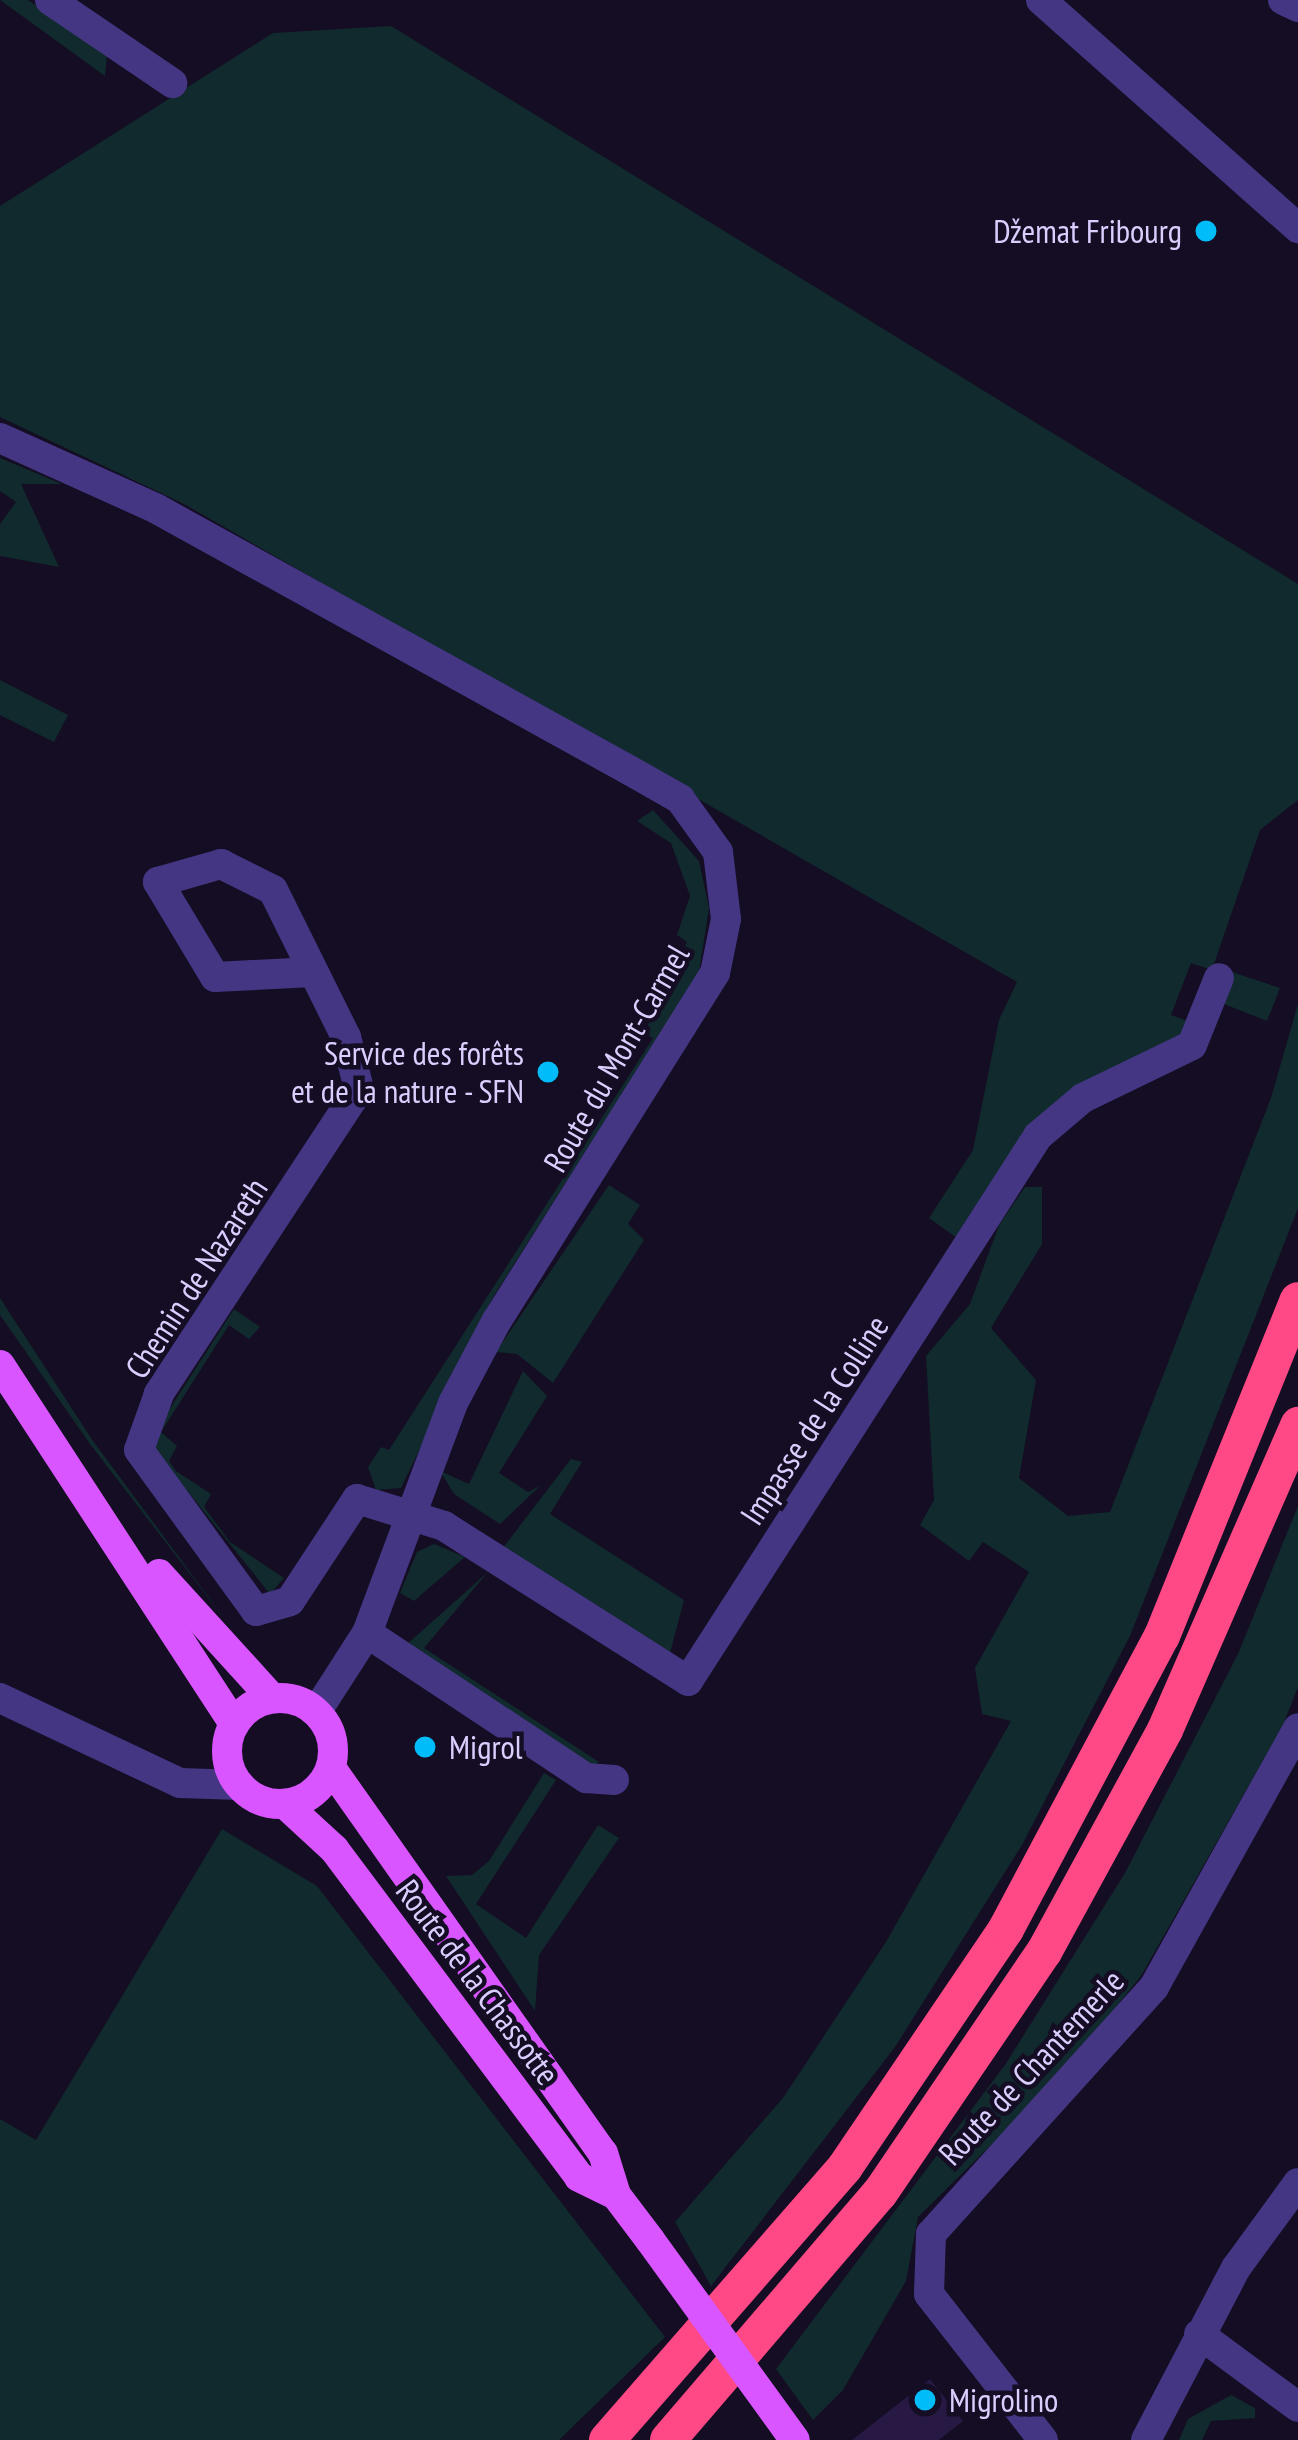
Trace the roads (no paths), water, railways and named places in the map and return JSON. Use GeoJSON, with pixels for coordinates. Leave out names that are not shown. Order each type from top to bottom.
{"type":"FeatureCollection","features":[{"type":"Feature","properties":{"kind":"highway"},"geometry":{"type":"LineString","coordinates":[[607,2440],[844,2167],[1006,1929],[1153,1654],[1298,1300]]}},
{"type":"Feature","properties":{"kind":"highway"},"geometry":{"type":"LineString","coordinates":[[668,2440],[880,2193],[1044,1952],[1174,1711],[1298,1425]]}},
{"type":"Feature","properties":{"kind":"main road"},"geometry":{"type":"LineString","coordinates":[[0,1365],[97,1505],[234,1724]]}},
{"type":"Feature","properties":{"kind":"main road"},"geometry":{"type":"LineString","coordinates":[[97,1505],[272,1698],[316,1712],[332,1738],[331,1768],[320,1786],[285,1804],[239,1785],[227,1756],[234,1724],[272,1698]]}},
{"type":"Feature","properties":{"kind":"main road","name":"Route de la Chassotte"},"geometry":{"type":"LineString","coordinates":[[331,1768],[603,2153],[616,2195],[796,2440]]}},
{"type":"Feature","properties":{"kind":"main road","name":"Route de la Chassotte"},"geometry":{"type":"LineString","coordinates":[[285,1804],[334,1849],[580,2177],[616,2195]]}},
{"type":"Feature","properties":{"kind":"street"},"geometry":{"type":"LineString","coordinates":[[50,0],[172,83]]}},
{"type":"Feature","properties":{"kind":"street"},"geometry":{"type":"LineString","coordinates":[[1041,0],[1298,228]]}},
{"type":"Feature","properties":{"kind":"street"},"geometry":{"type":"LineString","coordinates":[[1283,0],[1298,7]]}},
{"type":"Feature","properties":{"kind":"street","name":"Route du Mont-Carmel"},"geometry":{"type":"LineString","coordinates":[[0,438],[157,509],[646,779],[680,799],[718,852],[726,919],[715,973],[496,1320],[410,1515],[367,1633],[316,1712]]}},
{"type":"Feature","properties":{"kind":"street","name":"Chemin de Nazareth"},"geometry":{"type":"LineString","coordinates":[[313,972],[215,976],[158,882],[202,865],[251,872],[273,890],[313,972],[359,1069],[359,1089],[159,1394],[139,1450],[256,1611],[290,1601],[357,1499],[410,1515]]}},
{"type":"Feature","properties":{"kind":"street","name":"Impasse de la Colline"},"geometry":{"type":"LineString","coordinates":[[410,1515],[489,1551],[688,1682],[1038,1136],[1083,1098],[1192,1045],[1220,978]]}},
{"type":"Feature","properties":{"kind":"street"},"geometry":{"type":"LineString","coordinates":[[367,1633],[586,1778],[614,1780]]}},
{"type":"Feature","properties":{"kind":"street"},"geometry":{"type":"LineString","coordinates":[[0,1698],[180,1783],[239,1785]]}},
{"type":"Feature","properties":{"kind":"street","name":"Route de Chantemerle"},"geometry":{"type":"LineString","coordinates":[[1043,2440],[928,2294],[931,2234],[1154,1987],[1298,1728]]}},
{"type":"Feature","properties":{"kind":"street"},"geometry":{"type":"LineString","coordinates":[[1146,2440],[1199,2335],[1298,2183]]}},
{"type":"Feature","properties":{"kind":"street"},"geometry":{"type":"LineString","coordinates":[[1199,2335],[1298,2407]]}},
{"type":"Feature","properties":{"kind":"place","name":"Džemat Fribourg"},"geometry":{"type":"Point","coordinates":[1206,231]}},
{"type":"Feature","properties":{"kind":"place","name":"Service des forêts et de la nature - SFN"},"geometry":{"type":"Point","coordinates":[548,1072]}},
{"type":"Feature","properties":{"kind":"place","name":"Migrol"},"geometry":{"type":"Point","coordinates":[425,1747]}},
{"type":"Feature","properties":{"kind":"place","name":"Migrolino"},"geometry":{"type":"Point","coordinates":[925,2400]}}]}
